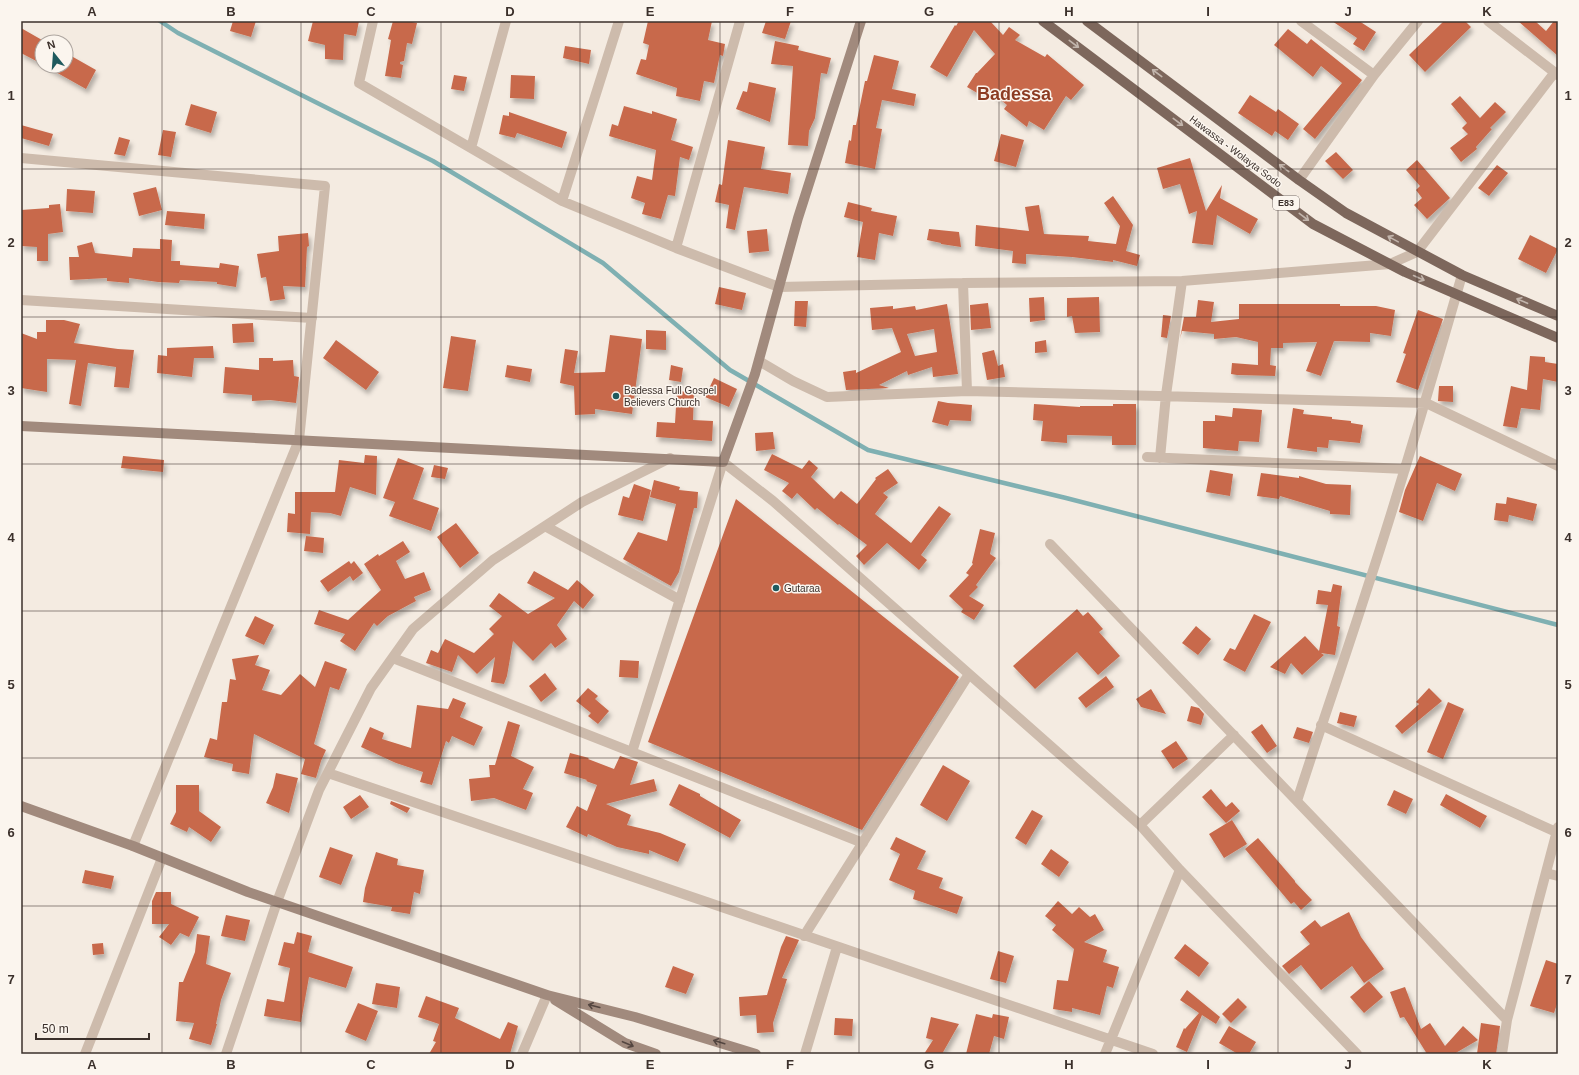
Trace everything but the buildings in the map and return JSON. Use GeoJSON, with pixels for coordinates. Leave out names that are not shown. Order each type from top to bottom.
{"type":"FeatureCollection","features":[{"type":"Feature","properties":{"kind":"main road","name":"Hawassa - Wolayta Sodo"},"geometry":{"type":"LineString","coordinates":[[1043,21],[1313,224],[1390,264],[1558,338]]}},
{"type":"Feature","properties":{"kind":"main road","name":"Hawassa - Wolayta Sodo"},"geometry":{"type":"LineString","coordinates":[[1087,21],[1299,180],[1346,213],[1416,252],[1462,275],[1558,316]]}},
{"type":"Feature","properties":{"kind":"street"},"geometry":{"type":"LineString","coordinates":[[373,21],[359,83],[562,201],[676,248],[779,287],[963,283],[1182,281],[1390,264],[1416,252],[1556,73],[1488,21]]}},
{"type":"Feature","properties":{"kind":"street"},"geometry":{"type":"LineString","coordinates":[[471,148],[506,21]]}},
{"type":"Feature","properties":{"kind":"street"},"geometry":{"type":"LineString","coordinates":[[562,201],[619,21]]}},
{"type":"Feature","properties":{"kind":"street"},"geometry":{"type":"LineString","coordinates":[[676,248],[740,21]]}},
{"type":"Feature","properties":{"kind":"street"},"geometry":{"type":"LineString","coordinates":[[632,752],[723,462],[755,374],[798,218],[861,21]]}},
{"type":"Feature","properties":{"kind":"street"},"geometry":{"type":"LineString","coordinates":[[1301,21],[1374,75]]}},
{"type":"Feature","properties":{"kind":"street"},"geometry":{"type":"LineString","coordinates":[[1299,180],[1374,75],[1418,21]]}},
{"type":"Feature","properties":{"kind":"street"},"geometry":{"type":"LineString","coordinates":[[21,158],[325,186],[299,440],[133,846]]}},
{"type":"Feature","properties":{"kind":"street"},"geometry":{"type":"LineString","coordinates":[[1297,801],[1368,586],[1426,403],[1462,275]]}},
{"type":"Feature","properties":{"kind":"street"},"geometry":{"type":"LineString","coordinates":[[1160,458],[1166,395],[1182,281]]}},
{"type":"Feature","properties":{"kind":"street"},"geometry":{"type":"LineString","coordinates":[[963,283],[967,391]]}},
{"type":"Feature","properties":{"kind":"street"},"geometry":{"type":"LineString","coordinates":[[21,300],[312,318]]}},
{"type":"Feature","properties":{"kind":"street"},"geometry":{"type":"LineString","coordinates":[[759,361],[793,381],[827,396],[967,391],[1166,395],[1426,403],[1558,466]]}},
{"type":"Feature","properties":{"kind":"street"},"geometry":{"type":"LineString","coordinates":[[21,426],[670,458],[723,462],[773,501],[1140,824],[1180,870],[1357,1054]]}},
{"type":"Feature","properties":{"kind":"street"},"geometry":{"type":"LineString","coordinates":[[1147,457],[1405,469]]}},
{"type":"Feature","properties":{"kind":"street"},"geometry":{"type":"LineString","coordinates":[[226,1054],[277,902],[319,790],[371,688],[413,629],[493,560],[582,502],[670,458]]}},
{"type":"Feature","properties":{"kind":"street"},"geometry":{"type":"LineString","coordinates":[[545,526],[680,600]]}},
{"type":"Feature","properties":{"kind":"street"},"geometry":{"type":"LineString","coordinates":[[1050,544],[1507,1020]]}},
{"type":"Feature","properties":{"kind":"street"},"geometry":{"type":"LineString","coordinates":[[393,658],[863,843]]}},
{"type":"Feature","properties":{"kind":"street"},"geometry":{"type":"LineString","coordinates":[[804,936],[970,674]]}},
{"type":"Feature","properties":{"kind":"street"},"geometry":{"type":"LineString","coordinates":[[1321,725],[1557,829],[1507,1020],[1502,1054]]}},
{"type":"Feature","properties":{"kind":"street"},"geometry":{"type":"LineString","coordinates":[[1140,824],[1234,735]]}},
{"type":"Feature","properties":{"kind":"street"},"geometry":{"type":"LineString","coordinates":[[328,773],[1111,1041],[1153,1054]]}},
{"type":"Feature","properties":{"kind":"street"},"geometry":{"type":"LineString","coordinates":[[21,806],[133,846],[248,892],[547,994],[635,1017],[756,1054]]}},
{"type":"Feature","properties":{"kind":"street"},"geometry":{"type":"LineString","coordinates":[[85,1054],[162,858]]}},
{"type":"Feature","properties":{"kind":"street"},"geometry":{"type":"LineString","coordinates":[[1106,1054],[1180,870]]}},
{"type":"Feature","properties":{"kind":"street"},"geometry":{"type":"LineString","coordinates":[[1546,873],[1558,876]]}},
{"type":"Feature","properties":{"kind":"street"},"geometry":{"type":"LineString","coordinates":[[805,1054],[837,947]]}},
{"type":"Feature","properties":{"kind":"street"},"geometry":{"type":"LineString","coordinates":[[522,1054],[547,994]]}},
{"type":"Feature","properties":{"kind":"street"},"geometry":{"type":"LineString","coordinates":[[547,994],[625,1043],[656,1054]]}},
{"type":"Feature","properties":{"kind":"waterway"},"geometry":{"type":"LineString","coordinates":[[160,21],[178,33],[433,161],[603,263],[730,370],[868,450],[1066,498],[1558,625]]}},
{"type":"Feature","properties":{"kind":"place","name":"Badessa Full Gospel Believers Church"},"geometry":{"type":"Point","coordinates":[616,396]}},
{"type":"Feature","properties":{"kind":"place","name":"Gutaraa"},"geometry":{"type":"Point","coordinates":[776,588]}},
{"type":"Feature","properties":{"kind":"district","name":"Badessa"},"geometry":{"type":"Point","coordinates":[1014,94]}}]}
